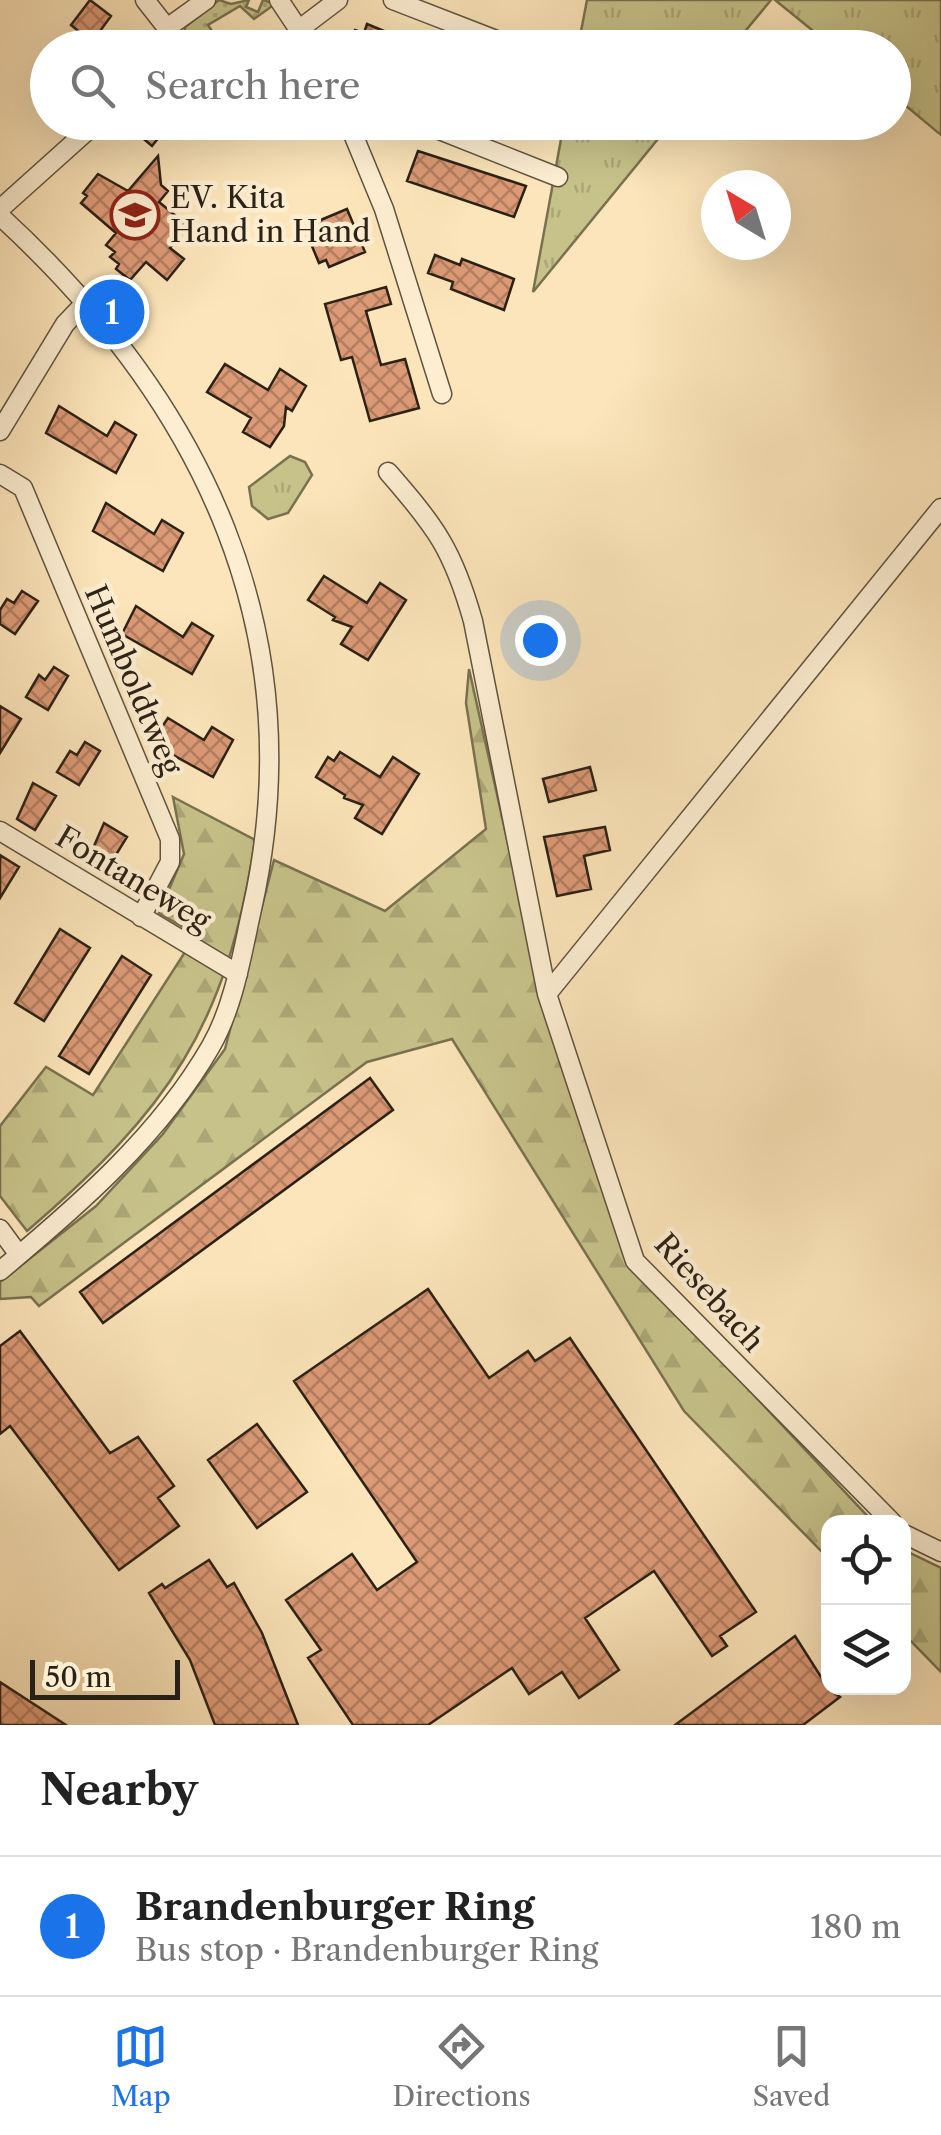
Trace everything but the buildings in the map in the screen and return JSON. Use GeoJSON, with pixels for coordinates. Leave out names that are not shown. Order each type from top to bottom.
{"type":"FeatureCollection","features":[{"type":"Feature","properties":{"kind":"street"},"geometry":{"type":"LineString","coordinates":[[145,0],[167,28],[206,0]]}},
{"type":"Feature","properties":{"kind":"street"},"geometry":{"type":"LineString","coordinates":[[280,0],[301,28],[338,0]]}},
{"type":"Feature","properties":{"kind":"street"},"geometry":{"type":"LineString","coordinates":[[393,0],[471,30]]}},
{"type":"Feature","properties":{"kind":"street"},"geometry":{"type":"LineString","coordinates":[[0,208],[77,140]]}},
{"type":"Feature","properties":{"kind":"street"},"geometry":{"type":"LineString","coordinates":[[355,140],[384,209],[442,394]]}},
{"type":"Feature","properties":{"kind":"street"},"geometry":{"type":"LineString","coordinates":[[464,140],[558,177]]}},
{"type":"Feature","properties":{"kind":"street"},"geometry":{"type":"LineString","coordinates":[[0,216],[87,301],[176,425],[211,496],[261,639],[272,783],[262,866],[238,974],[212,1045],[154,1123],[90,1194],[0,1271]]}},
{"type":"Feature","properties":{"kind":"street"},"geometry":{"type":"LineString","coordinates":[[0,431],[66,324],[87,301]]}},
{"type":"Feature","properties":{"kind":"street","name":"Riesebach"},"geometry":{"type":"LineString","coordinates":[[388,472],[438,530],[457,566],[473,622],[547,994],[635,1261],[885,1515]]}},
{"type":"Feature","properties":{"kind":"street","name":"Humboldtweg"},"geometry":{"type":"LineString","coordinates":[[0,474],[23,488],[170,839],[170,862],[141,917]]}},
{"type":"Feature","properties":{"kind":"street"},"geometry":{"type":"LineString","coordinates":[[547,994],[941,508]]}},
{"type":"Feature","properties":{"kind":"street","name":"Fontaneweg"},"geometry":{"type":"LineString","coordinates":[[0,830],[238,974]]}},
{"type":"Feature","properties":{"kind":"street"},"geometry":{"type":"LineString","coordinates":[[0,1230],[20,1254]]}},
{"type":"Feature","properties":{"kind":"street"},"geometry":{"type":"LineString","coordinates":[[911,1537],[941,1552]]}},
{"type":"Feature","properties":{"kind":"green space"},"geometry":{"type":"Polygon","coordinates":[[[219,0],[231,4],[249,0],[246,7],[258,12],[263,0],[275,4],[254,19],[240,6],[208,25],[211,30],[185,27],[219,0]]]}},
{"type":"Feature","properties":{"kind":"green space"},"geometry":{"type":"Polygon","coordinates":[[[587,0],[771,0],[746,30],[581,30],[587,0]]]}},
{"type":"Feature","properties":{"kind":"green space"},"geometry":{"type":"Polygon","coordinates":[[[775,0],[941,0],[941,135],[911,110],[911,30],[812,30],[775,0]]]}},
{"type":"Feature","properties":{"kind":"green space"},"geometry":{"type":"Polygon","coordinates":[[[561,140],[657,140],[533,292],[561,140]]]}},
{"type":"Feature","properties":{"kind":"green space"},"geometry":{"type":"Polygon","coordinates":[[[290,456],[305,462],[312,475],[288,513],[268,519],[252,506],[249,487],[290,456]]]}},
{"type":"Feature","properties":{"kind":"green space"},"geometry":{"type":"Polygon","coordinates":[[[469,669],[538,978],[631,1264],[866,1515],[821,1515],[821,1551],[684,1411],[452,1039],[367,1062],[39,1306],[31,1297],[0,1299],[0,1282],[96,1206],[163,1134],[225,1049],[274,860],[385,911],[486,829],[466,703],[469,669]]]}},
{"type":"Feature","properties":{"kind":"green space"},"geometry":{"type":"Polygon","coordinates":[[[173,797],[255,840],[227,963],[208,1014],[154,1103],[118,1145],[27,1231],[0,1196],[0,1126],[46,1067],[93,1095],[196,935],[159,913],[184,854],[173,797]]]}},
{"type":"Feature","properties":{"kind":"green space"},"geometry":{"type":"Polygon","coordinates":[[[911,1553],[941,1568],[941,1672],[911,1641],[911,1553]]]}},
{"type":"Feature","properties":{"kind":"place","name":"EV. Kita Hand in Hand"},"geometry":{"type":"Point","coordinates":[135,215]}},
{"type":"Feature","properties":{"kind":"place","name":"Brandenburger Ring"},"geometry":{"type":"Point","coordinates":[112,312]}}]}
